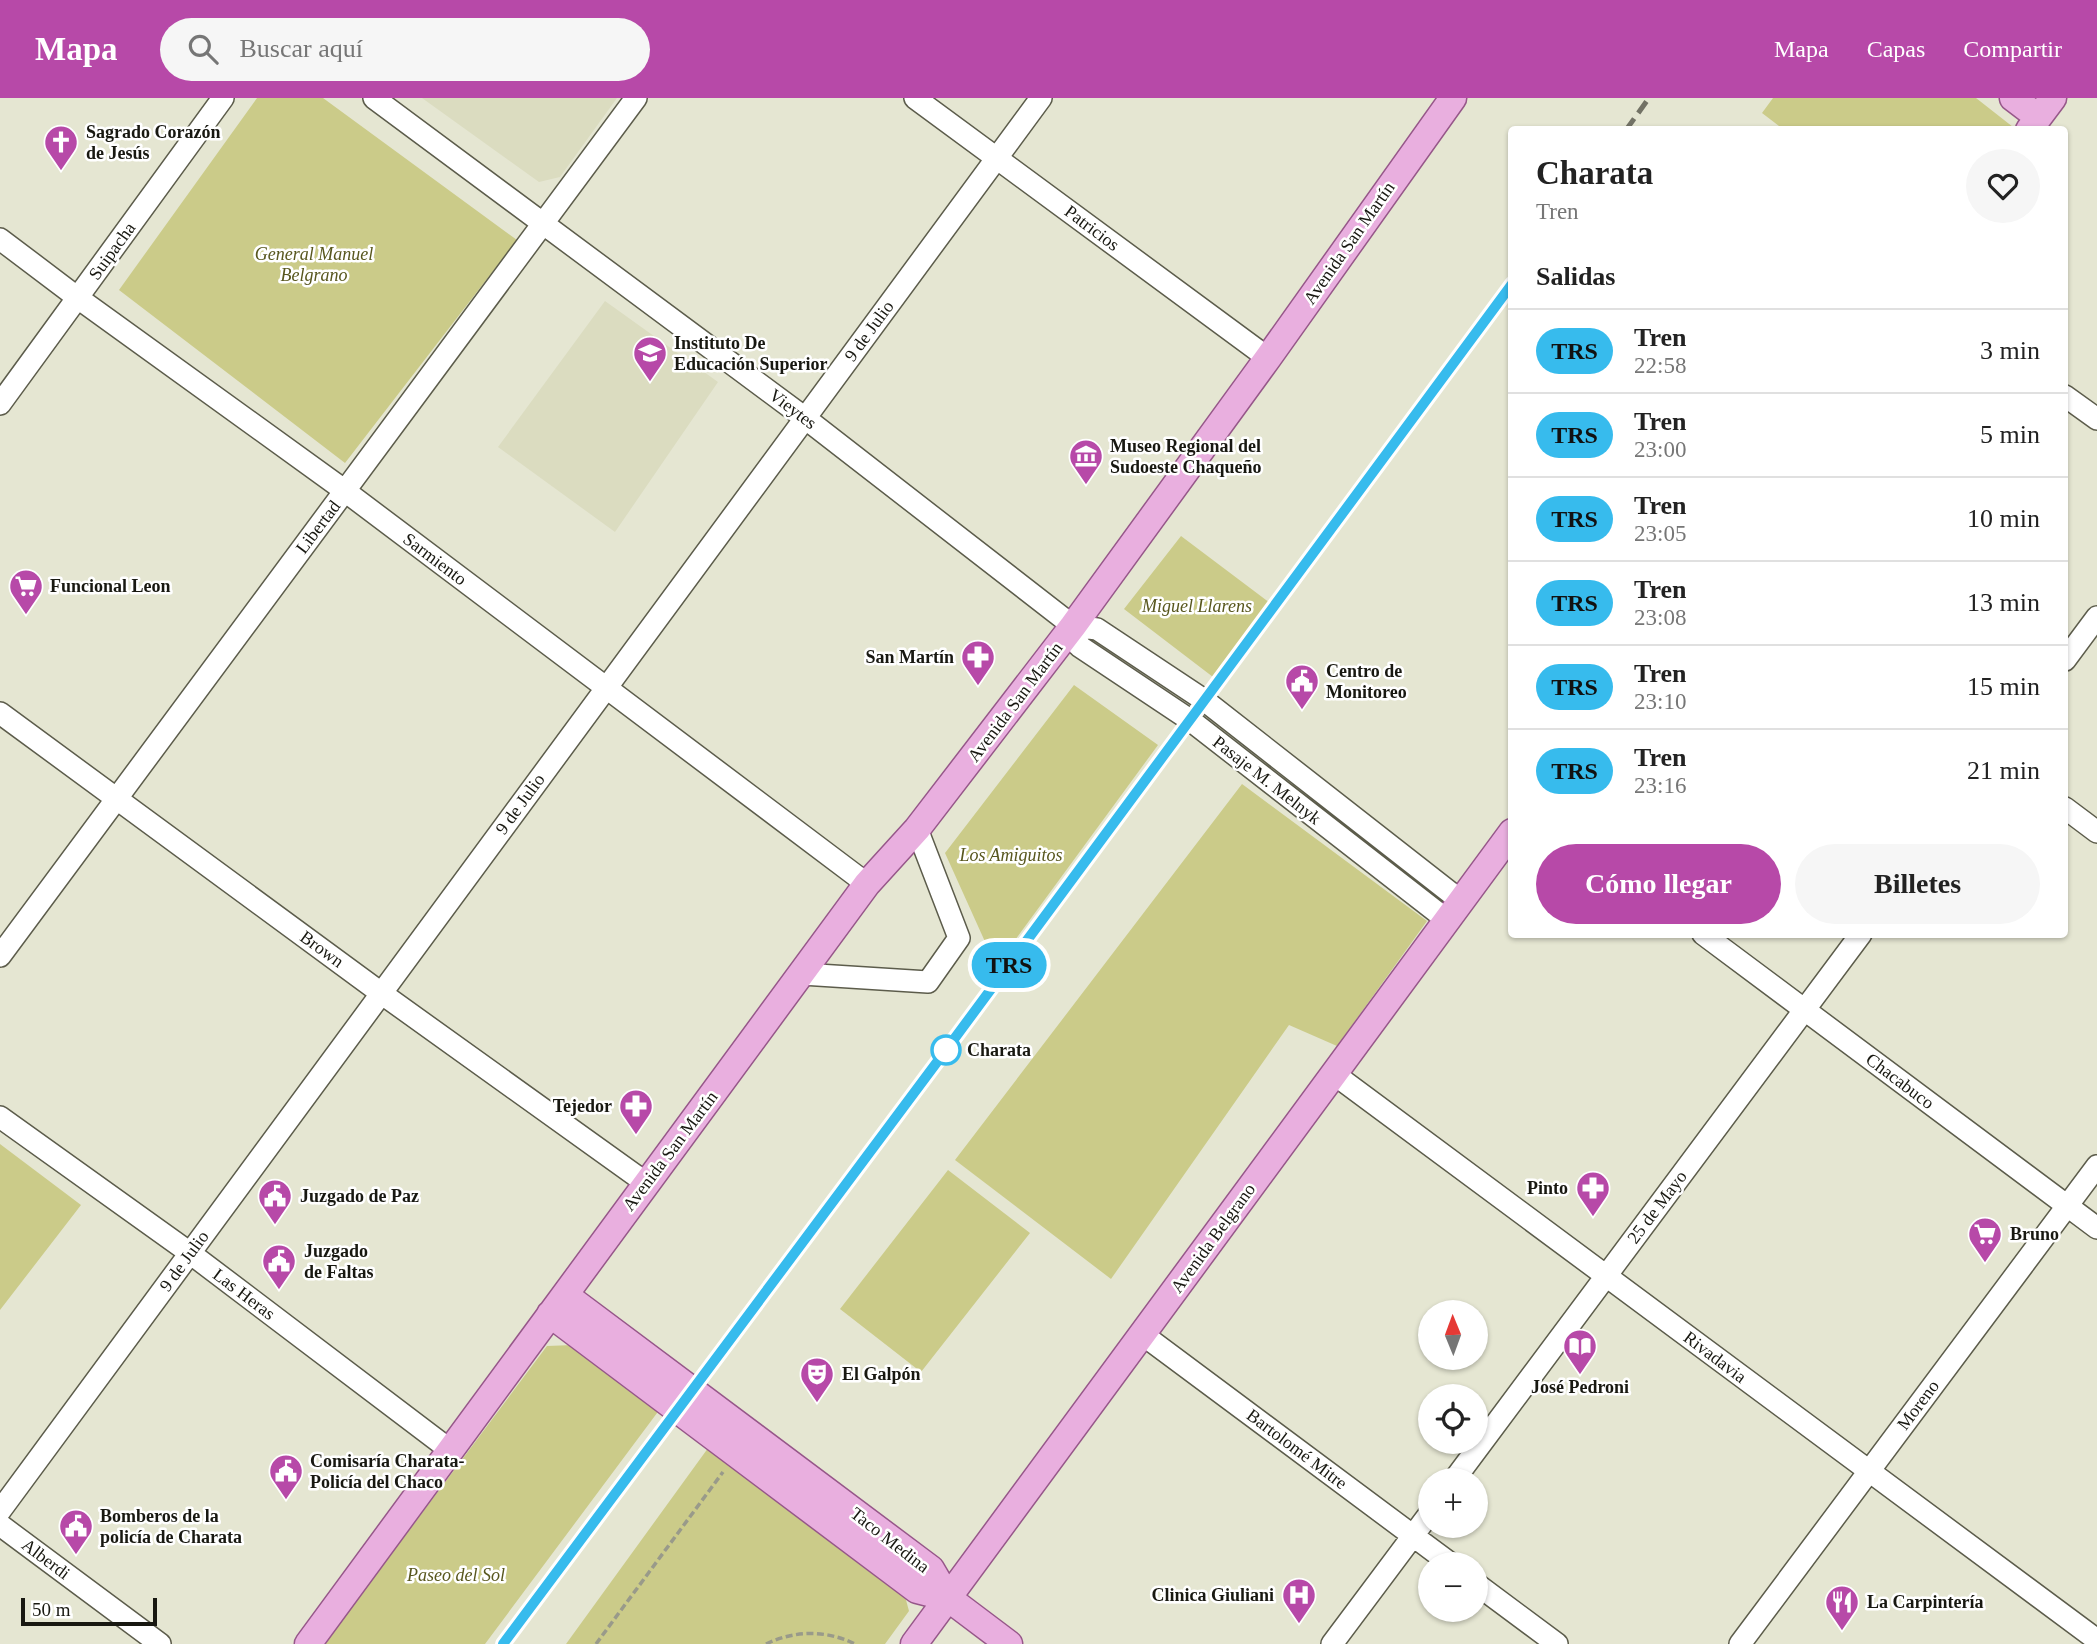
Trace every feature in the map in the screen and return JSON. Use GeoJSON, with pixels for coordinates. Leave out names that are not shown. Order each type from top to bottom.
{"type":"FeatureCollection","features":[{"type":"Feature","properties":{"kind":"main road","name":"Avenida San Martín"},"geometry":{"type":"LineString","coordinates":[[308,1644],[867,884],[917,830],[1073,626],[1453,98]]}},
{"type":"Feature","properties":{"kind":"main road"},"geometry":{"type":"LineString","coordinates":[[2013,98],[2040,115]]}},
{"type":"Feature","properties":{"kind":"main road","name":"Avenida Belgrano"},"geometry":{"type":"LineString","coordinates":[[914,1644],[1508,837]]}},
{"type":"Feature","properties":{"kind":"main road","name":"Taco Medina"},"geometry":{"type":"LineString","coordinates":[[558,1305],[931,1570],[948,1598]]}},
{"type":"Feature","properties":{"kind":"main road"},"geometry":{"type":"LineString","coordinates":[[948,1598],[1009,1644]]}},
{"type":"Feature","properties":{"kind":"street","name":"Suipacha"},"geometry":{"type":"LineString","coordinates":[[0,404],[223,98]]}},
{"type":"Feature","properties":{"kind":"street","name":"Vieytes"},"geometry":{"type":"LineString","coordinates":[[374,98],[805,418],[1073,626]]}},
{"type":"Feature","properties":{"kind":"street","name":"Libertad"},"geometry":{"type":"LineString","coordinates":[[0,956],[636,98]]}},
{"type":"Feature","properties":{"kind":"street","name":"Patricios"},"geometry":{"type":"LineString","coordinates":[[915,98],[1268,358]]}},
{"type":"Feature","properties":{"kind":"street","name":"9 de Julio"},"geometry":{"type":"LineString","coordinates":[[0,1511],[1041,98]]}},
{"type":"Feature","properties":{"kind":"street","name":"Sarmiento"},"geometry":{"type":"LineString","coordinates":[[0,239],[344,490],[867,884]]}},
{"type":"Feature","properties":{"kind":"street"},"geometry":{"type":"LineString","coordinates":[[2068,398],[2097,419]]}},
{"type":"Feature","properties":{"kind":"street"},"geometry":{"type":"LineString","coordinates":[[2068,656],[2097,617]]}},
{"type":"Feature","properties":{"kind":"street","name":"Pasaje M. Melnyk"},"geometry":{"type":"LineString","coordinates":[[1073,626],[1079,646],[1189,720],[1454,910]]}},
{"type":"Feature","properties":{"kind":"street","name":"Brown"},"geometry":{"type":"LineString","coordinates":[[0,713],[381,993],[646,1183]]}},
{"type":"Feature","properties":{"kind":"street"},"geometry":{"type":"LineString","coordinates":[[2068,810],[2097,832]]}},
{"type":"Feature","properties":{"kind":"street"},"geometry":{"type":"LineString","coordinates":[[802,974],[928,982],[959,938],[917,830]]}},
{"type":"Feature","properties":{"kind":"street","name":"Chacabuco"},"geometry":{"type":"LineString","coordinates":[[1708,938],[2097,1228]]}},
{"type":"Feature","properties":{"kind":"street","name":"25 de Mayo"},"geometry":{"type":"LineString","coordinates":[[1463,1468],[1858,938]]}},
{"type":"Feature","properties":{"kind":"street","name":"Rivadavia"},"geometry":{"type":"LineString","coordinates":[[1334,1074],[2097,1640]]}},
{"type":"Feature","properties":{"kind":"street","name":"Las Heras"},"geometry":{"type":"LineString","coordinates":[[0,1117],[190,1253],[450,1450]]}},
{"type":"Feature","properties":{"kind":"street","name":"Moreno"},"geometry":{"type":"LineString","coordinates":[[1740,1644],[2097,1167]]}},
{"type":"Feature","properties":{"kind":"street","name":"Bartolomé Mitre"},"geometry":{"type":"LineString","coordinates":[[1142,1334],[1435,1552]]}},
{"type":"Feature","properties":{"kind":"street","name":"Alberdi"},"geometry":{"type":"LineString","coordinates":[[0,1525],[160,1644]]}},
{"type":"Feature","properties":{"kind":"street"},"geometry":{"type":"LineString","coordinates":[[1332,1644],[1418,1529]]}},
{"type":"Feature","properties":{"kind":"street"},"geometry":{"type":"LineString","coordinates":[[1488,1593],[1557,1644]]}},
{"type":"Feature","properties":{"kind":"path"},"geometry":{"type":"LineString","coordinates":[[596,1644],[728,1464]]}},
{"type":"Feature","properties":{"kind":"path"},"geometry":{"type":"LineString","coordinates":[[766,1644],[791,1635],[808,1633],[826,1634],[855,1644]]}},
{"type":"Feature","properties":{"kind":"shaded area"},"geometry":{"type":"Polygon","coordinates":[[[422,98],[617,98],[560,177],[539,182],[422,98]]]}},
{"type":"Feature","properties":{"kind":"shaded area"},"geometry":{"type":"Polygon","coordinates":[[[605,301],[718,382],[615,532],[498,447],[605,301]]]}},
{"type":"Feature","properties":{"kind":"green space","name":"General Manuel Belgrano"},"geometry":{"type":"Polygon","coordinates":[[[257,98],[323,98],[517,240],[345,463],[119,290],[257,98]]]}},
{"type":"Feature","properties":{"kind":"green space"},"geometry":{"type":"Polygon","coordinates":[[[1773,98],[1976,98],[2012,126],[1779,126],[1762,113],[1773,98]]]}},
{"type":"Feature","properties":{"kind":"green space","name":"Miguel Llarens"},"geometry":{"type":"Polygon","coordinates":[[[1181,536],[1270,603],[1213,677],[1124,609],[1181,536]]]}},
{"type":"Feature","properties":{"kind":"green space","name":"Los Amiguitos"},"geometry":{"type":"Polygon","coordinates":[[[1074,685],[1158,745],[996,966],[945,853],[1074,685]]]}},
{"type":"Feature","properties":{"kind":"green space"},"geometry":{"type":"Polygon","coordinates":[[[1242,784],[1427,921],[1337,1046],[1289,1025],[1111,1279],[955,1160],[1242,784]]]}},
{"type":"Feature","properties":{"kind":"green space"},"geometry":{"type":"Polygon","coordinates":[[[0,1144],[81,1205],[0,1310],[0,1144]]]}},
{"type":"Feature","properties":{"kind":"green space"},"geometry":{"type":"Polygon","coordinates":[[[948,1170],[1030,1233],[921,1372],[840,1309],[948,1170]]]}},
{"type":"Feature","properties":{"kind":"green space","name":"Paseo del Sol"},"geometry":{"type":"Polygon","coordinates":[[[573,1345],[660,1409],[485,1644],[324,1644],[547,1346],[573,1345]]]}},
{"type":"Feature","properties":{"kind":"green space"},"geometry":{"type":"Polygon","coordinates":[[[711,1444],[903,1589],[909,1611],[885,1644],[566,1644],[711,1444]]]}},
{"type":"Feature","properties":{"kind":"railway"},"geometry":{"type":"LineString","coordinates":[[1629,126],[1649,98]]}},
{"type":"Feature","properties":{"kind":"railway"},"geometry":{"type":"LineString","coordinates":[[503,1644],[1508,289]]}},
{"type":"Feature","properties":{"kind":"train","name":"TRS"},"geometry":{"type":"LineString","coordinates":[[503,1644],[1508,289]]}},
{"type":"Feature","properties":{"kind":"place","name":"Sagrado Corazón de Jesús"},"geometry":{"type":"Point","coordinates":[61,172]}},
{"type":"Feature","properties":{"kind":"place","name":"Instituto De Educación Superior"},"geometry":{"type":"Point","coordinates":[650,383]}},
{"type":"Feature","properties":{"kind":"place","name":"Museo Regional del Sudoeste Chaqueño"},"geometry":{"type":"Point","coordinates":[1086,486]}},
{"type":"Feature","properties":{"kind":"place","name":"Funcional Leon"},"geometry":{"type":"Point","coordinates":[26,616]}},
{"type":"Feature","properties":{"kind":"place","name":"San Martín"},"geometry":{"type":"Point","coordinates":[978,687]}},
{"type":"Feature","properties":{"kind":"place","name":"Centro de Monitoreo"},"geometry":{"type":"Point","coordinates":[1302,711]}},
{"type":"Feature","properties":{"kind":"place","name":"Charata"},"geometry":{"type":"Point","coordinates":[946,1050]}},
{"type":"Feature","properties":{"kind":"place","name":"Tejedor"},"geometry":{"type":"Point","coordinates":[636,1136]}},
{"type":"Feature","properties":{"kind":"place","name":"Pinto"},"geometry":{"type":"Point","coordinates":[1593,1218]}},
{"type":"Feature","properties":{"kind":"place","name":"Juzgado de Paz"},"geometry":{"type":"Point","coordinates":[275,1226]}},
{"type":"Feature","properties":{"kind":"place","name":"Bruno"},"geometry":{"type":"Point","coordinates":[1985,1264]}},
{"type":"Feature","properties":{"kind":"place","name":"Juzgado de Faltas"},"geometry":{"type":"Point","coordinates":[279,1291]}},
{"type":"Feature","properties":{"kind":"place","name":"José Pedroni"},"geometry":{"type":"Point","coordinates":[1580,1376]}},
{"type":"Feature","properties":{"kind":"place","name":"El Galpón"},"geometry":{"type":"Point","coordinates":[817,1404]}},
{"type":"Feature","properties":{"kind":"place","name":"Comisaría Charata- Policía del Chaco"},"geometry":{"type":"Point","coordinates":[286,1501]}},
{"type":"Feature","properties":{"kind":"place","name":"Bomberos de la policía de Charata"},"geometry":{"type":"Point","coordinates":[76,1556]}},
{"type":"Feature","properties":{"kind":"place","name":"Clinica Giuliani"},"geometry":{"type":"Point","coordinates":[1299,1625]}},
{"type":"Feature","properties":{"kind":"place","name":"La Carpintería"},"geometry":{"type":"Point","coordinates":[1842,1632]}}]}
